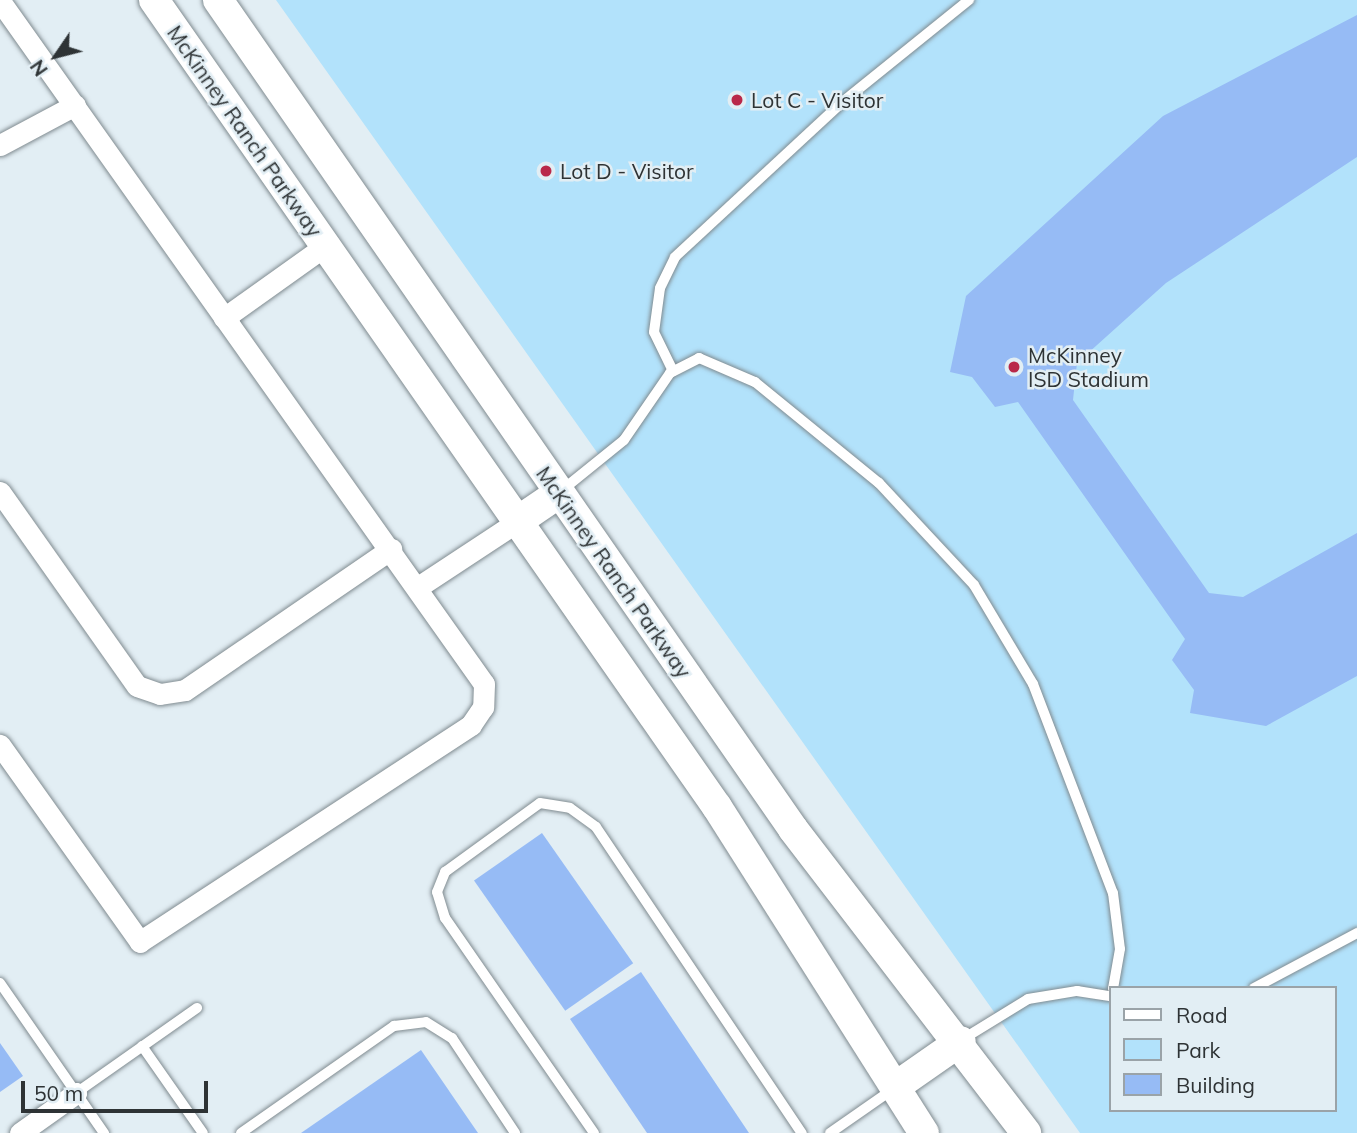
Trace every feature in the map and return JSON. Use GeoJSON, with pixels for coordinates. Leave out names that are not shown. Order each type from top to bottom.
{"type":"FeatureCollection","features":[{"type":"Feature","properties":{"kind":"main road","name":"McKinney Ranch Parkway"},"geometry":{"type":"LineString","coordinates":[[154,0],[717,807],[924,1133]]}},
{"type":"Feature","properties":{"kind":"main road","name":"McKinney Ranch Parkway"},"geometry":{"type":"LineString","coordinates":[[218,0],[793,828],[961,1041],[1026,1133]]}},
{"type":"Feature","properties":{"kind":"main road"},"geometry":{"type":"LineString","coordinates":[[517,521],[559,493]]}},
{"type":"Feature","properties":{"kind":"main road"},"geometry":{"type":"LineString","coordinates":[[895,1087],[961,1041]]}},
{"type":"Feature","properties":{"kind":"street"},"geometry":{"type":"LineString","coordinates":[[0,1],[418,587],[484,684],[483,707],[471,725],[140,942],[0,745]]}},
{"type":"Feature","properties":{"kind":"street"},"geometry":{"type":"LineString","coordinates":[[0,145],[75,105]]}},
{"type":"Feature","properties":{"kind":"street"},"geometry":{"type":"LineString","coordinates":[[224,318],[325,246]]}},
{"type":"Feature","properties":{"kind":"street"},"geometry":{"type":"LineString","coordinates":[[0,492],[137,686],[160,694],[185,690],[391,549]]}},
{"type":"Feature","properties":{"kind":"street"},"geometry":{"type":"LineString","coordinates":[[418,587],[517,521]]}},
{"type":"Feature","properties":{"kind":"street"},"geometry":{"type":"LineString","coordinates":[[20,1133],[76,1093]]}},
{"type":"Feature","properties":{"kind":"lane"},"geometry":{"type":"LineString","coordinates":[[673,371],[656,346],[655,306],[667,271],[691,237],[969,0]]}},
{"type":"Feature","properties":{"kind":"lane"},"geometry":{"type":"LineString","coordinates":[[559,493],[624,440],[673,371],[709,359],[755,382],[879,483],[974,585],[1033,684],[1109,882],[1120,949],[1114,986]]}},
{"type":"Feature","properties":{"kind":"lane"},"geometry":{"type":"LineString","coordinates":[[594,1133],[445,918],[437,892],[445,872],[540,803],[570,808],[596,827],[802,1133]]}},
{"type":"Feature","properties":{"kind":"lane"},"geometry":{"type":"LineString","coordinates":[[1258,986],[1357,933]]}},
{"type":"Feature","properties":{"kind":"lane"},"geometry":{"type":"LineString","coordinates":[[0,983],[104,1133]]}},
{"type":"Feature","properties":{"kind":"lane"},"geometry":{"type":"LineString","coordinates":[[961,1041],[1027,999],[1068,991],[1108,996]]}},
{"type":"Feature","properties":{"kind":"lane"},"geometry":{"type":"LineString","coordinates":[[76,1093],[197,1008]]}},
{"type":"Feature","properties":{"kind":"lane"},"geometry":{"type":"LineString","coordinates":[[241,1133],[394,1026],[426,1022],[452,1038],[515,1133]]}},
{"type":"Feature","properties":{"kind":"lane"},"geometry":{"type":"LineString","coordinates":[[142,1046],[203,1133]]}},
{"type":"Feature","properties":{"kind":"lane"},"geometry":{"type":"LineString","coordinates":[[830,1133],[895,1087]]}},
{"type":"Feature","properties":{"kind":"green space"},"geometry":{"type":"Polygon","coordinates":[[[276,0],[1357,0],[1357,1133],[1080,1133],[276,0]]]}},
{"type":"Feature","properties":{"kind":"building","name":"McKinney ISD Stadium"},"geometry":{"type":"Polygon","coordinates":[[[1357,15],[1357,157],[1166,283],[1077,363],[1073,400],[1209,593],[1243,597],[1357,533],[1357,676],[1266,726],[1190,713],[1194,690],[1172,660],[1185,639],[1018,402],[995,407],[972,377],[950,372],[966,296],[1163,116],[1357,15]]]}},
{"type":"Feature","properties":{"kind":"building"},"geometry":{"type":"Polygon","coordinates":[[[542,833],[633,963],[565,1011],[474,881],[542,833]]]}},
{"type":"Feature","properties":{"kind":"building"},"geometry":{"type":"Polygon","coordinates":[[[641,972],[749,1133],[647,1133],[570,1019],[641,972]]]}},
{"type":"Feature","properties":{"kind":"building"},"geometry":{"type":"Polygon","coordinates":[[[0,1043],[23,1076],[0,1092],[0,1043]]]}},
{"type":"Feature","properties":{"kind":"building"},"geometry":{"type":"Polygon","coordinates":[[[421,1050],[478,1133],[301,1133],[421,1050]]]}},
{"type":"Feature","properties":{"kind":"place","name":"Lot C - Visitor"},"geometry":{"type":"Point","coordinates":[737,100]}},
{"type":"Feature","properties":{"kind":"place","name":"Lot D - Visitor"},"geometry":{"type":"Point","coordinates":[546,171]}},
{"type":"Feature","properties":{"kind":"place","name":"McKinney ISD Stadium"},"geometry":{"type":"Point","coordinates":[1014,367]}}]}
